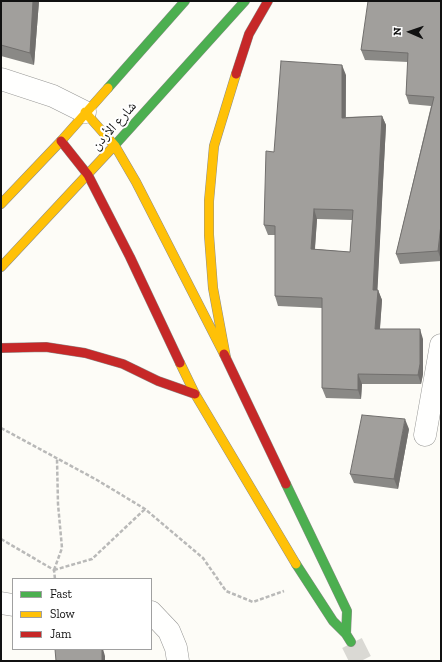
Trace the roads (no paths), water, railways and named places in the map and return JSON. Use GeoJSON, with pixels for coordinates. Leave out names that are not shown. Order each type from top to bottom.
{"type":"FeatureCollection","features":[{"type":"Feature","properties":{"kind":"main road"},"geometry":{"type":"LineString","coordinates":[[1,204],[61,141],[85,112],[185,1]]}},
{"type":"Feature","properties":{"kind":"main road","name":"شارع الأردن"},"geometry":{"type":"LineString","coordinates":[[1,267],[115,146],[245,1]]}},
{"type":"Feature","properties":{"kind":"main road"},"geometry":{"type":"LineString","coordinates":[[226,358],[213,288],[209,235],[209,201],[214,146],[248,34],[268,1]]}},
{"type":"Feature","properties":{"kind":"main road"},"geometry":{"type":"LineString","coordinates":[[85,112],[115,146],[136,182],[226,358],[347,611],[346,634]]}},
{"type":"Feature","properties":{"kind":"main road"},"geometry":{"type":"LineString","coordinates":[[61,141],[88,175],[130,257],[195,394],[308,583],[333,621],[346,634],[352,643]]}},
{"type":"Feature","properties":{"kind":"main road"},"geometry":{"type":"LineString","coordinates":[[1,348],[46,347],[85,352],[123,364],[158,381],[195,394]]}},
{"type":"Feature","properties":{"kind":"street"},"geometry":{"type":"LineString","coordinates":[[1,79],[53,96],[85,112]]}},
{"type":"Feature","properties":{"kind":"street"},"geometry":{"type":"LineString","coordinates":[[425,435],[441,345]]}},
{"type":"Feature","properties":{"kind":"street"},"geometry":{"type":"LineString","coordinates":[[1,603],[12,605]]}},
{"type":"Feature","properties":{"kind":"street"},"geometry":{"type":"LineString","coordinates":[[152,613],[169,632],[176,648],[178,661]]}},
{"type":"Feature","properties":{"kind":"tunnel"},"geometry":{"type":"LineString","coordinates":[[352,643],[361,661]]}}]}
